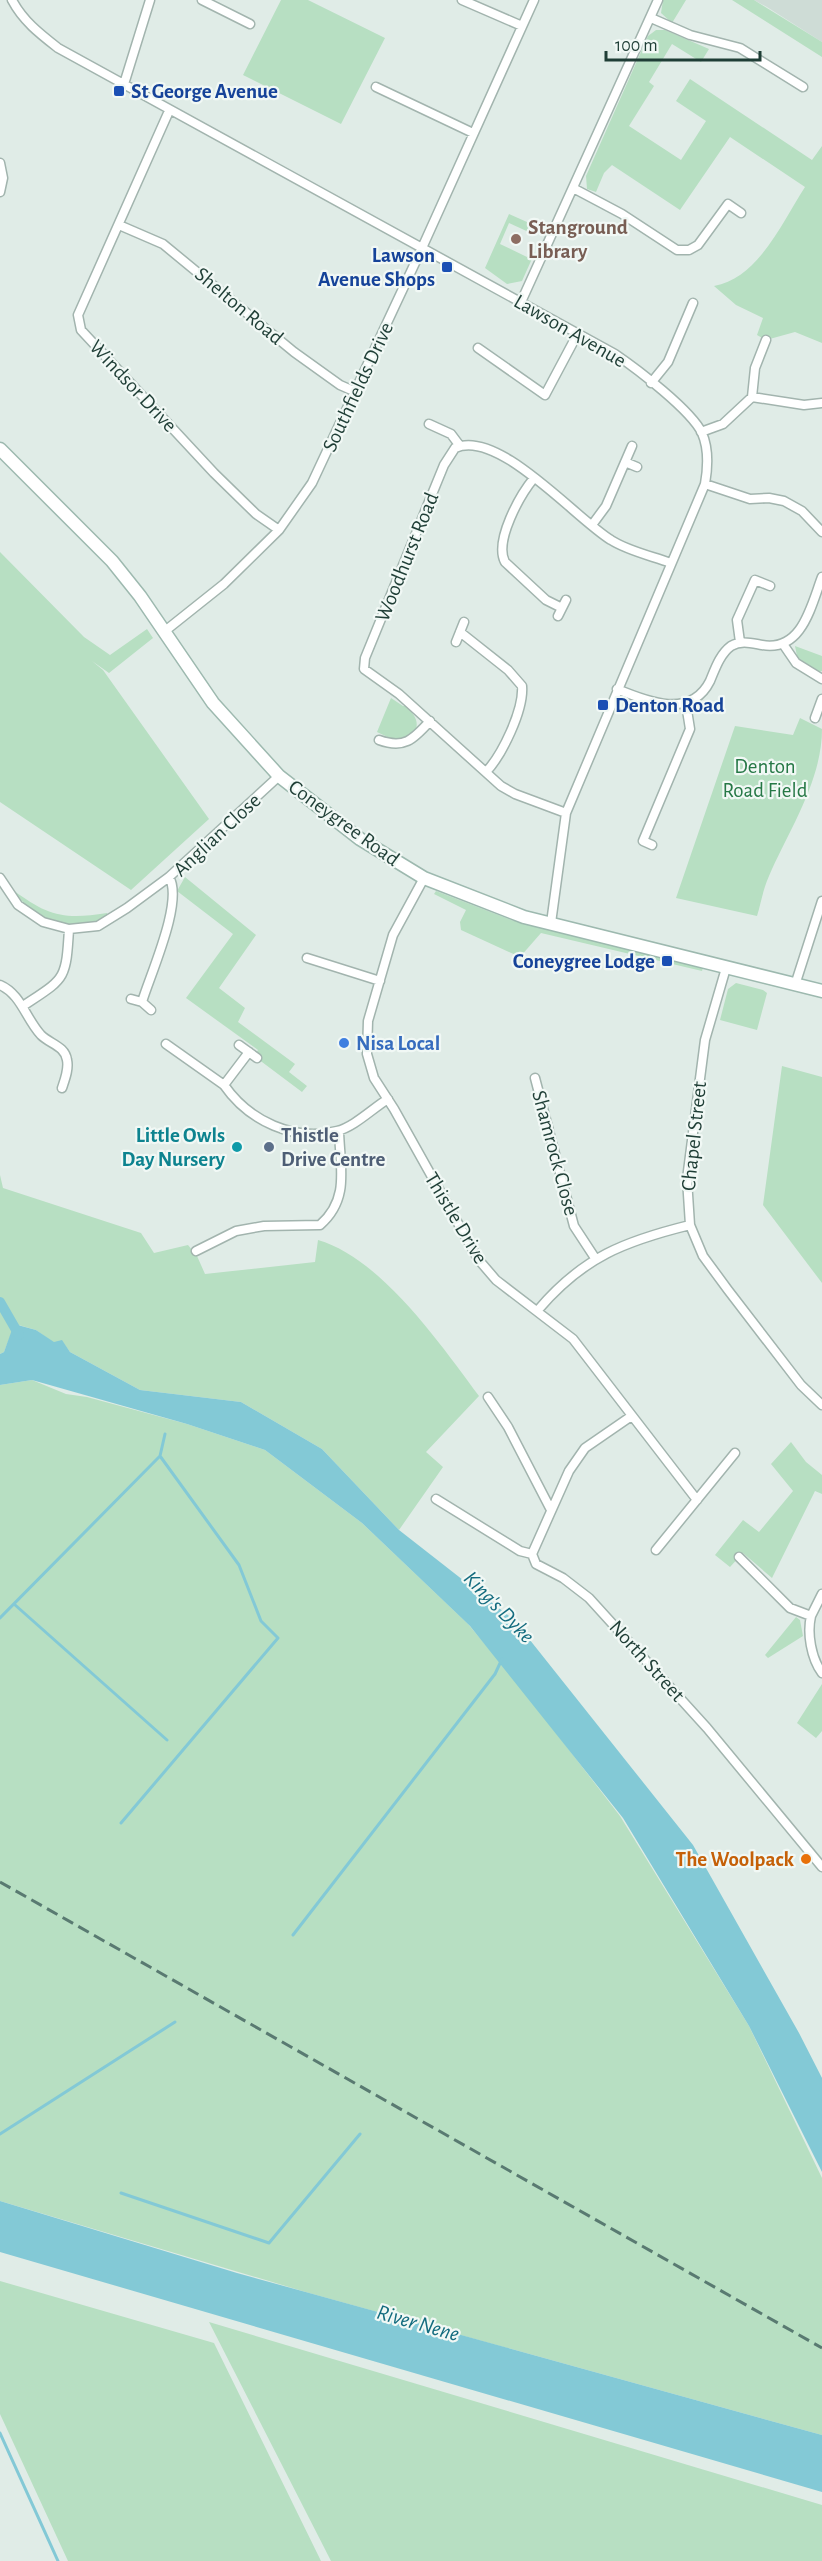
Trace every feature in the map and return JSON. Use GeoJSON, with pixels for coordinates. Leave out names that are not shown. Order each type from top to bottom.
{"type":"FeatureCollection","features":[{"type":"Feature","properties":{"kind":"street","name":"Lawson Avenue"},"geometry":{"type":"LineString","coordinates":[[12,0],[18,11],[37,33],[58,48],[615,354],[651,383],[701,432]]}},
{"type":"Feature","properties":{"kind":"street"},"geometry":{"type":"LineString","coordinates":[[124,84],[150,0]]}},
{"type":"Feature","properties":{"kind":"street"},"geometry":{"type":"LineString","coordinates":[[202,0],[250,24]]}},
{"type":"Feature","properties":{"kind":"street"},"geometry":{"type":"LineString","coordinates":[[462,0],[522,26]]}},
{"type":"Feature","properties":{"kind":"street","name":"Southfields Drive"},"geometry":{"type":"LineString","coordinates":[[165,631],[224,584],[279,531],[312,483],[356,392],[534,0]]}},
{"type":"Feature","properties":{"kind":"street"},"geometry":{"type":"LineString","coordinates":[[521,302],[658,0]]}},
{"type":"Feature","properties":{"kind":"street"},"geometry":{"type":"LineString","coordinates":[[651,18],[690,35],[740,48],[803,87]]}},
{"type":"Feature","properties":{"kind":"street"},"geometry":{"type":"LineString","coordinates":[[376,87],[473,133]]}},
{"type":"Feature","properties":{"kind":"street","name":"Windsor Drive"},"geometry":{"type":"LineString","coordinates":[[169,111],[78,315],[81,330],[214,473],[256,514],[279,531]]}},
{"type":"Feature","properties":{"kind":"street"},"geometry":{"type":"LineString","coordinates":[[0,163],[3,178],[0,192]]}},
{"type":"Feature","properties":{"kind":"street"},"geometry":{"type":"LineString","coordinates":[[573,188],[622,214],[677,249],[689,250],[698,245],[728,204],[741,213]]}},
{"type":"Feature","properties":{"kind":"street","name":"Shelton Road"},"geometry":{"type":"LineString","coordinates":[[120,225],[163,244],[294,352],[340,385],[356,392]]}},
{"type":"Feature","properties":{"kind":"street"},"geometry":{"type":"LineString","coordinates":[[651,383],[668,362],[693,303]]}},
{"type":"Feature","properties":{"kind":"street"},"geometry":{"type":"LineString","coordinates":[[478,348],[546,394],[578,333]]}},
{"type":"Feature","properties":{"kind":"street"},"geometry":{"type":"LineString","coordinates":[[551,924],[566,813],[705,484],[707,451],[701,432],[723,424],[752,397],[754,368],[766,340]]}},
{"type":"Feature","properties":{"kind":"street"},"geometry":{"type":"LineString","coordinates":[[752,397],[804,405],[822,403]]}},
{"type":"Feature","properties":{"kind":"street"},"geometry":{"type":"LineString","coordinates":[[429,424],[450,434],[460,446],[475,445],[518,464],[611,540],[671,563]]}},
{"type":"Feature","properties":{"kind":"street","name":"Woodhurst Road"},"geometry":{"type":"LineString","coordinates":[[460,446],[454,448],[444,465],[365,658],[364,669],[430,721],[486,772],[515,794],[566,813]]}},
{"type":"Feature","properties":{"kind":"street"},"geometry":{"type":"LineString","coordinates":[[592,525],[606,506],[632,446]]}},
{"type":"Feature","properties":{"kind":"street","name":"Coneygree Road"},"geometry":{"type":"LineString","coordinates":[[0,449],[112,561],[165,631],[213,703],[279,776],[360,839],[424,878],[498,908],[551,924],[822,991]]}},
{"type":"Feature","properties":{"kind":"street"},"geometry":{"type":"LineString","coordinates":[[625,462],[637,467]]}},
{"type":"Feature","properties":{"kind":"street"},"geometry":{"type":"LineString","coordinates":[[534,478],[523,491],[505,533],[501,555],[505,562],[546,600],[562,608]]}},
{"type":"Feature","properties":{"kind":"street"},"geometry":{"type":"LineString","coordinates":[[705,484],[750,499],[784,501],[802,511],[822,532]]}},
{"type":"Feature","properties":{"kind":"street"},"geometry":{"type":"LineString","coordinates":[[617,689],[652,701],[686,704],[698,699],[705,692],[722,656],[730,647],[740,642],[773,647],[783,644],[796,635],[804,624],[822,577]]}},
{"type":"Feature","properties":{"kind":"street"},"geometry":{"type":"LineString","coordinates":[[740,642],[737,620],[754,579],[770,586]]}},
{"type":"Feature","properties":{"kind":"street"},"geometry":{"type":"LineString","coordinates":[[456,642],[464,622]]}},
{"type":"Feature","properties":{"kind":"street"},"geometry":{"type":"LineString","coordinates":[[460,632],[508,670],[522,686],[522,701],[512,725],[495,762],[486,772]]}},
{"type":"Feature","properties":{"kind":"street"},"geometry":{"type":"LineString","coordinates":[[783,644],[796,663],[822,679]]}},
{"type":"Feature","properties":{"kind":"street"},"geometry":{"type":"LineString","coordinates":[[815,718],[822,699]]}},
{"type":"Feature","properties":{"kind":"street"},"geometry":{"type":"LineString","coordinates":[[652,845],[643,841],[690,729],[690,716],[686,704]]}},
{"type":"Feature","properties":{"kind":"street"},"geometry":{"type":"LineString","coordinates":[[379,740],[390,744],[406,744],[414,740],[430,721]]}},
{"type":"Feature","properties":{"kind":"street","name":"Anglian Close"},"geometry":{"type":"LineString","coordinates":[[142,1002],[171,910],[173,884],[169,877],[279,776]]}},
{"type":"Feature","properties":{"kind":"street"},"geometry":{"type":"LineString","coordinates":[[0,878],[18,905],[43,922],[69,929],[98,926],[169,877]]}},
{"type":"Feature","properties":{"kind":"street","name":"Thistle Drive"},"geometry":{"type":"LineString","coordinates":[[424,878],[393,935],[368,1021],[367,1054],[374,1078],[477,1259],[496,1280],[573,1339],[630,1417],[697,1500]]}},
{"type":"Feature","properties":{"kind":"street"},"geometry":{"type":"LineString","coordinates":[[795,985],[822,901]]}},
{"type":"Feature","properties":{"kind":"street"},"geometry":{"type":"LineString","coordinates":[[23,1006],[63,977],[67,967],[69,929]]}},
{"type":"Feature","properties":{"kind":"street"},"geometry":{"type":"LineString","coordinates":[[307,958],[380,981]]}},
{"type":"Feature","properties":{"kind":"street","name":"Chapel Street"},"geometry":{"type":"LineString","coordinates":[[726,968],[705,1040],[687,1179],[690,1225],[703,1256],[801,1385],[822,1405]]}},
{"type":"Feature","properties":{"kind":"street"},"geometry":{"type":"LineString","coordinates":[[0,985],[23,1006],[42,1036],[64,1051],[68,1060],[62,1088]]}},
{"type":"Feature","properties":{"kind":"street"},"geometry":{"type":"LineString","coordinates":[[131,999],[142,1002],[152,1010]]}},
{"type":"Feature","properties":{"kind":"street"},"geometry":{"type":"LineString","coordinates":[[166,1044],[224,1085],[232,1097],[264,1121],[289,1133],[310,1134],[339,1131],[388,1099]]}},
{"type":"Feature","properties":{"kind":"street"},"geometry":{"type":"LineString","coordinates":[[240,1045],[257,1058]]}},
{"type":"Feature","properties":{"kind":"street"},"geometry":{"type":"LineString","coordinates":[[224,1085],[249,1052]]}},
{"type":"Feature","properties":{"kind":"street","name":"Shamrock Close"},"geometry":{"type":"LineString","coordinates":[[535,1078],[574,1226],[595,1258]]}},
{"type":"Feature","properties":{"kind":"street"},"geometry":{"type":"LineString","coordinates":[[196,1251],[236,1231],[264,1226],[320,1225],[333,1214],[341,1192],[339,1131]]}},
{"type":"Feature","properties":{"kind":"street"},"geometry":{"type":"LineString","coordinates":[[538,1310],[551,1295],[595,1258],[641,1237],[690,1225]]}},
{"type":"Feature","properties":{"kind":"street"},"geometry":{"type":"LineString","coordinates":[[488,1397],[508,1427],[551,1510]]}},
{"type":"Feature","properties":{"kind":"street"},"geometry":{"type":"LineString","coordinates":[[532,1554],[569,1471],[585,1448],[630,1417]]}},
{"type":"Feature","properties":{"kind":"street"},"geometry":{"type":"LineString","coordinates":[[656,1551],[735,1452]]}},
{"type":"Feature","properties":{"kind":"street","name":"North Street"},"geometry":{"type":"LineString","coordinates":[[436,1499],[520,1551],[532,1554],[537,1564],[563,1578],[589,1598],[707,1728],[822,1867]]}},
{"type":"Feature","properties":{"kind":"street"},"geometry":{"type":"LineString","coordinates":[[739,1557],[790,1608],[811,1616]]}},
{"type":"Feature","properties":{"kind":"street"},"geometry":{"type":"LineString","coordinates":[[822,1594],[809,1624],[812,1649],[822,1673]]}},
{"type":"Feature","properties":{"kind":"shaded area"},"geometry":{"type":"Polygon","coordinates":[[[754,0],[822,0],[822,42],[767,7],[754,0]]]}},
{"type":"Feature","properties":{"kind":"green space"},"geometry":{"type":"Polygon","coordinates":[[[281,0],[308,0],[385,38],[341,124],[243,75],[281,0]]]}},
{"type":"Feature","properties":{"kind":"green space"},"geometry":{"type":"Polygon","coordinates":[[[663,0],[686,0],[672,23],[661,13],[663,0]]]}},
{"type":"Feature","properties":{"kind":"green space"},"geometry":{"type":"Polygon","coordinates":[[[732,0],[754,0],[822,42],[822,57],[732,0]]]}},
{"type":"Feature","properties":{"kind":"green space"},"geometry":{"type":"Polygon","coordinates":[[[656,30],[665,30],[709,49],[701,62],[672,44],[649,82],[654,86],[629,126],[681,160],[706,121],[676,101],[690,79],[812,160],[822,146],[822,343],[795,332],[766,340],[757,335],[763,318],[736,305],[714,286],[730,281],[757,260],[778,232],[805,187],[730,137],[680,210],[612,165],[604,173],[596,192],[587,189],[586,176],[648,36],[656,30]]]}},
{"type":"Feature","properties":{"kind":"green space"},"geometry":{"type":"Polygon","coordinates":[[[509,214],[536,226],[533,234],[509,223],[500,244],[527,257],[531,250],[535,252],[522,281],[507,284],[485,268],[509,214]]]}},
{"type":"Feature","properties":{"kind":"green space"},"geometry":{"type":"Polygon","coordinates":[[[0,552],[84,637],[110,655],[147,629],[153,638],[109,673],[92,661],[103,670],[209,819],[131,890],[0,802],[0,552]]]}},
{"type":"Feature","properties":{"kind":"green space"},"geometry":{"type":"Polygon","coordinates":[[[795,646],[822,656],[822,671],[817,672],[798,661],[795,646]]]}},
{"type":"Feature","properties":{"kind":"green space"},"geometry":{"type":"Polygon","coordinates":[[[391,698],[406,706],[417,723],[413,735],[396,741],[377,732],[391,698]]]}},
{"type":"Feature","properties":{"kind":"green space","name":"Denton Road Field"},"geometry":{"type":"Polygon","coordinates":[[[800,718],[822,729],[817,767],[803,805],[767,881],[757,916],[676,898],[735,726],[793,735],[800,718]]]}},
{"type":"Feature","properties":{"kind":"green space"},"geometry":{"type":"Polygon","coordinates":[[[185,877],[256,935],[219,988],[245,1008],[238,1022],[295,1064],[289,1072],[307,1086],[302,1092],[254,1056],[258,1050],[186,998],[233,934],[177,891],[185,877]]]}},
{"type":"Feature","properties":{"kind":"green space"},"geometry":{"type":"Polygon","coordinates":[[[13,890],[36,906],[57,914],[79,916],[107,913],[108,918],[81,925],[55,922],[32,910],[13,890]]]}},
{"type":"Feature","properties":{"kind":"green space"},"geometry":{"type":"Polygon","coordinates":[[[436,891],[511,920],[703,968],[702,971],[541,933],[520,957],[461,930],[460,922],[466,910],[434,894],[436,891]]]}},
{"type":"Feature","properties":{"kind":"green space"},"geometry":{"type":"Polygon","coordinates":[[[736,983],[767,993],[757,1030],[720,1020],[728,989],[736,983]]]}},
{"type":"Feature","properties":{"kind":"green space"},"geometry":{"type":"Polygon","coordinates":[[[782,1066],[822,1077],[822,1283],[763,1205],[782,1066]]]}},
{"type":"Feature","properties":{"kind":"green space"},"geometry":{"type":"Polygon","coordinates":[[[0,1175],[3,1188],[141,1233],[154,1253],[188,1245],[197,1256],[205,1274],[315,1262],[318,1240],[341,1250],[387,1284],[428,1329],[479,1396],[426,1452],[443,1467],[399,1530],[322,1449],[241,1402],[140,1390],[70,1352],[62,1341],[54,1343],[36,1330],[15,1324],[4,1352],[0,1354],[0,1175]]]}},
{"type":"Feature","properties":{"kind":"green space"},"geometry":{"type":"Polygon","coordinates":[[[32,1380],[66,1394],[87,1397],[187,1424],[265,1450],[362,1523],[468,1624],[516,1681],[620,1816],[749,2026],[822,2178],[822,2435],[309,2293],[0,2201],[0,1385],[32,1380]]]}},
{"type":"Feature","properties":{"kind":"green space"},"geometry":{"type":"Polygon","coordinates":[[[791,1442],[806,1462],[822,1475],[822,1494],[815,1491],[772,1578],[743,1553],[730,1567],[715,1555],[743,1520],[759,1532],[793,1491],[771,1464],[791,1442]]]}},
{"type":"Feature","properties":{"kind":"green space"},"geometry":{"type":"Polygon","coordinates":[[[796,1617],[800,1620],[803,1636],[768,1658],[765,1655],[796,1617]]]}},
{"type":"Feature","properties":{"kind":"green space"},"geometry":{"type":"Polygon","coordinates":[[[822,1684],[822,1731],[816,1738],[797,1723],[822,1684]]]}},
{"type":"Feature","properties":{"kind":"green space"},"geometry":{"type":"Polygon","coordinates":[[[0,2281],[214,2343],[321,2561],[68,2561],[0,2414],[0,2281]]]}},
{"type":"Feature","properties":{"kind":"green space"},"geometry":{"type":"Polygon","coordinates":[[[209,2322],[822,2505],[822,2561],[331,2561],[209,2322]]]}},
{"type":"Feature","properties":{"kind":"water"},"geometry":{"type":"Polygon","coordinates":[[[14,1324],[36,1330],[54,1342],[62,1340],[70,1352],[140,1390],[241,1402],[322,1449],[399,1530],[514,1620],[693,1845],[799,2033],[822,2078],[822,2172],[749,2026],[623,1818],[470,1626],[362,1523],[265,1450],[187,1424],[32,1380],[0,1385],[0,1354],[4,1352],[14,1324]]]}},
{"type":"Feature","properties":{"kind":"water"},"geometry":{"type":"Polygon","coordinates":[[[0,2201],[237,2273],[822,2435],[822,2492],[0,2252],[0,2201]]]}},
{"type":"Feature","properties":{"kind":"waterway","name":"King's Dyke"},"geometry":{"type":"LineString","coordinates":[[0,1302],[19,1335]]}},
{"type":"Feature","properties":{"kind":"waterway"},"geometry":{"type":"LineString","coordinates":[[121,1823],[278,1638],[261,1621],[239,1565],[160,1456],[165,1434]]}},
{"type":"Feature","properties":{"kind":"waterway"},"geometry":{"type":"LineString","coordinates":[[0,1618],[160,1456]]}},
{"type":"Feature","properties":{"kind":"waterway"},"geometry":{"type":"LineString","coordinates":[[14,1604],[167,1740]]}},
{"type":"Feature","properties":{"kind":"waterway"},"geometry":{"type":"LineString","coordinates":[[293,1935],[495,1674],[502,1659]]}},
{"type":"Feature","properties":{"kind":"waterway"},"geometry":{"type":"LineString","coordinates":[[0,2134],[175,2022]]}},
{"type":"Feature","properties":{"kind":"waterway"},"geometry":{"type":"LineString","coordinates":[[121,2193],[269,2243],[360,2134]]}},
{"type":"Feature","properties":{"kind":"waterway"},"geometry":{"type":"LineString","coordinates":[[0,2433],[58,2561]]}},
{"type":"Feature","properties":{"kind":"railway"},"geometry":{"type":"LineString","coordinates":[[0,1882],[822,2348]]}},
{"type":"Feature","properties":{"kind":"place","name":"St George Avenue"},"geometry":{"type":"Point","coordinates":[119,91]}},
{"type":"Feature","properties":{"kind":"place","name":"Stanground Library"},"geometry":{"type":"Point","coordinates":[516,239]}},
{"type":"Feature","properties":{"kind":"place","name":"Lawson Avenue Shops"},"geometry":{"type":"Point","coordinates":[447,267]}},
{"type":"Feature","properties":{"kind":"place","name":"Denton Road"},"geometry":{"type":"Point","coordinates":[603,705]}},
{"type":"Feature","properties":{"kind":"place","name":"Coneygree Lodge"},"geometry":{"type":"Point","coordinates":[667,961]}},
{"type":"Feature","properties":{"kind":"place","name":"Nisa Local"},"geometry":{"type":"Point","coordinates":[344,1043]}},
{"type":"Feature","properties":{"kind":"place","name":"Little Owls Day Nursery"},"geometry":{"type":"Point","coordinates":[237,1147]}},
{"type":"Feature","properties":{"kind":"place","name":"Thistle Drive Centre"},"geometry":{"type":"Point","coordinates":[269,1147]}},
{"type":"Feature","properties":{"kind":"place","name":"The Woolpack"},"geometry":{"type":"Point","coordinates":[806,1859]}},
{"type":"Feature","properties":{"kind":"water label","name":"River Nene"},"geometry":{"type":"Point","coordinates":[418,2323]}}]}
